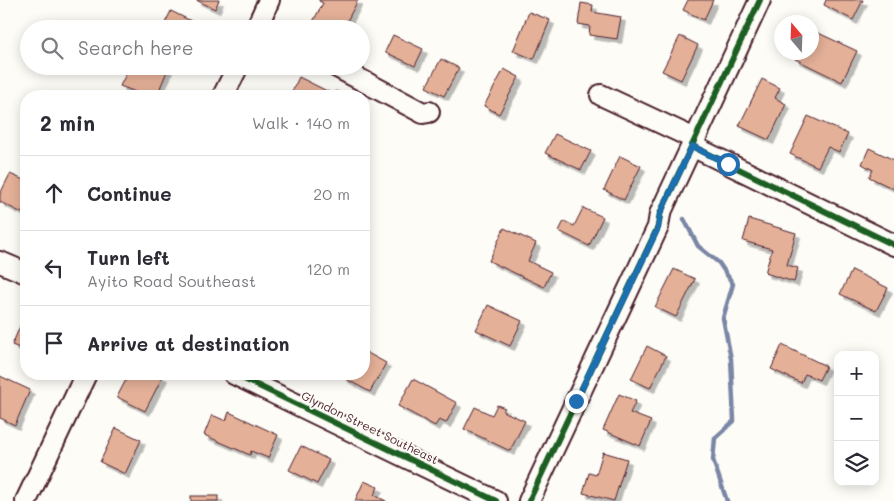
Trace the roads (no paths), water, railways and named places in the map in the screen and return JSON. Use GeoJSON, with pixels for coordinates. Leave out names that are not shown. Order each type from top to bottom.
{"type":"FeatureCollection","features":[{"type":"Feature","properties":{"kind":"street"},"geometry":{"type":"LineString","coordinates":[[261,20],[270,0]]}},
{"type":"Feature","properties":{"kind":"street"},"geometry":{"type":"LineString","coordinates":[[529,501],[658,228],[660,214],[760,0]]}},
{"type":"Feature","properties":{"kind":"street"},"geometry":{"type":"LineString","coordinates":[[226,90],[234,75]]}},
{"type":"Feature","properties":{"kind":"street"},"geometry":{"type":"LineString","coordinates":[[352,75],[423,113],[430,112]]}},
{"type":"Feature","properties":{"kind":"street"},"geometry":{"type":"LineString","coordinates":[[601,95],[894,245]]}},
{"type":"Feature","properties":{"kind":"street"},"geometry":{"type":"LineString","coordinates":[[0,262],[20,270]]}},
{"type":"Feature","properties":{"kind":"street"},"geometry":{"type":"LineString","coordinates":[[26,501],[83,380]]}},
{"type":"Feature","properties":{"kind":"street","name":"Glyndon Street Southeast"},"geometry":{"type":"LineString","coordinates":[[246,380],[496,501]]}},
{"type":"Feature","properties":{"kind":"waterway"},"geometry":{"type":"LineString","coordinates":[[684,219],[698,246],[719,263],[733,284],[723,318],[731,359],[734,421],[715,438],[713,460],[727,501]]}}]}
